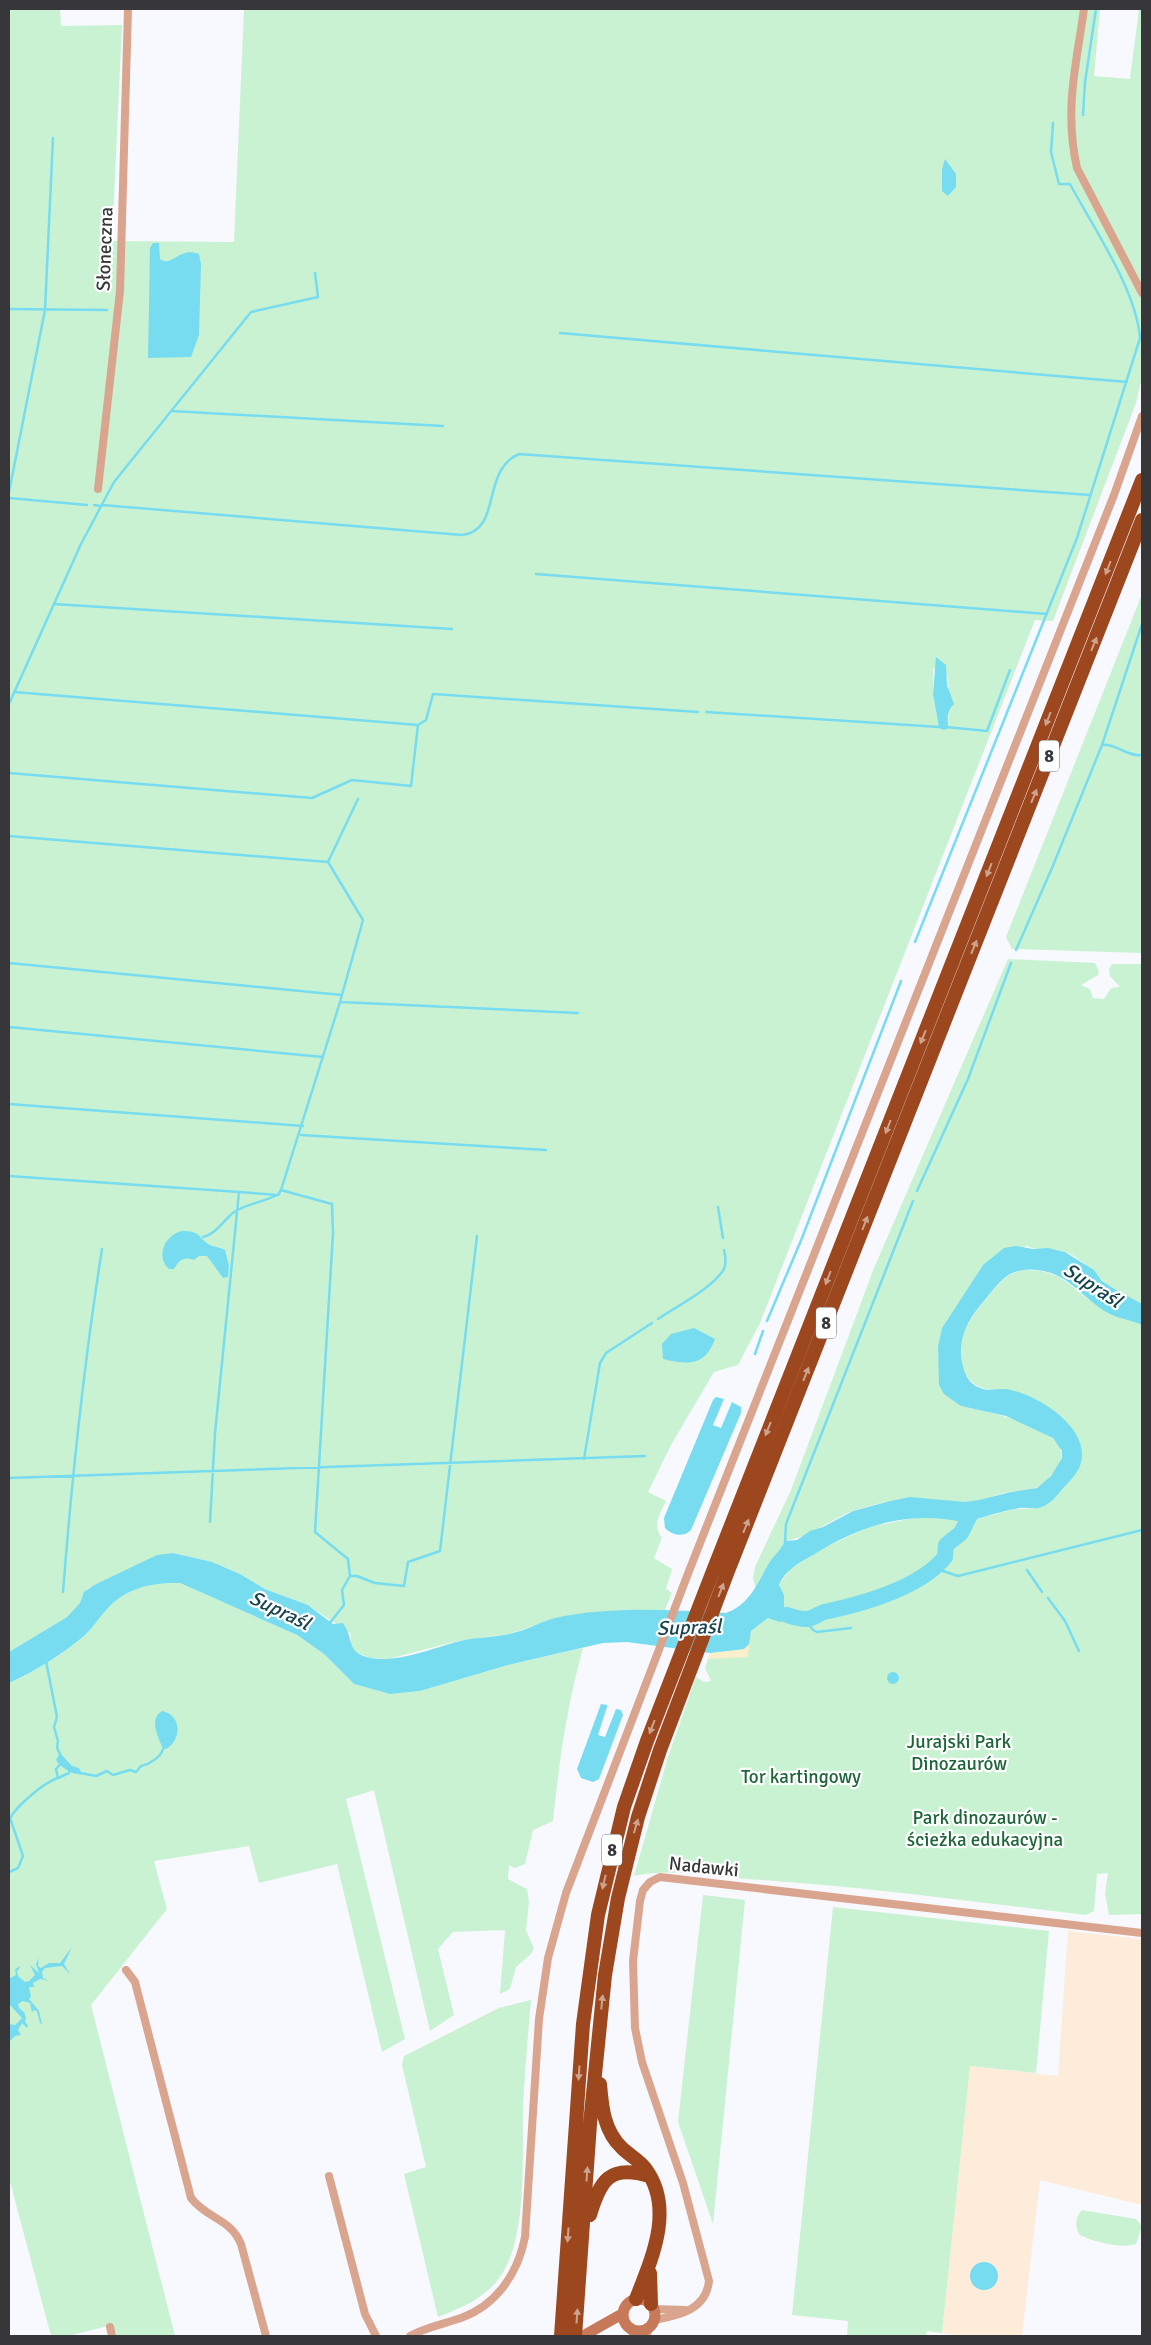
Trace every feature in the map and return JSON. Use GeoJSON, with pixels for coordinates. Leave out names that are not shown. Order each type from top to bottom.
{"type":"FeatureCollection","features":[{"type":"Feature","properties":{"kind":"highway","name":"8"},"geometry":{"type":"LineString","coordinates":[[561,2336],[583,2024],[598,1915],[624,1807],[713,1571],[1142,480]]}},
{"type":"Feature","properties":{"kind":"highway","name":"8"},"geometry":{"type":"LineString","coordinates":[[576,2336],[604,1975],[624,1869],[649,1781],[728,1571],[1142,520]]}},
{"type":"Feature","properties":{"kind":"highway"},"geometry":{"type":"LineString","coordinates":[[597,2050],[602,2103],[609,2132],[622,2149],[645,2168],[659,2192],[661,2210],[650,2265],[636,2299]]}},
{"type":"Feature","properties":{"kind":"highway"},"geometry":{"type":"LineString","coordinates":[[582,2240],[597,2192],[607,2178],[622,2172],[631,2171],[649,2176]]}},
{"type":"Feature","properties":{"kind":"highway"},"geometry":{"type":"LineString","coordinates":[[650,2265],[651,2320]]}},
{"type":"Feature","properties":{"kind":"street","name":"Słoneczna"},"geometry":{"type":"LineString","coordinates":[[98,488],[120,291],[128,9]]}},
{"type":"Feature","properties":{"kind":"street"},"geometry":{"type":"LineString","coordinates":[[1084,9],[1069,116],[1074,156],[1077,168],[1142,293]]}},
{"type":"Feature","properties":{"kind":"street"},"geometry":{"type":"LineString","coordinates":[[410,2336],[462,2318],[490,2302],[510,2278],[522,2251],[527,2204],[536,2046],[548,1958],[566,1893],[688,1571],[1107,513],[1142,416]]}},
{"type":"Feature","properties":{"kind":"street","name":"Nadawki"},"geometry":{"type":"LineString","coordinates":[[651,2320],[677,2316],[691,2310],[699,2303],[708,2290],[708,2270],[683,2183],[642,2062],[634,2012],[633,1961],[637,1924],[643,1890],[650,1882],[660,1877],[1142,1933]]}},
{"type":"Feature","properties":{"kind":"street"},"geometry":{"type":"LineString","coordinates":[[126,1970],[135,1982],[191,2198],[205,2212],[223,2221],[236,2231],[242,2244],[266,2336]]}},
{"type":"Feature","properties":{"kind":"street"},"geometry":{"type":"LineString","coordinates":[[329,2176],[365,2314],[376,2336]]}},
{"type":"Feature","properties":{"kind":"street"},"geometry":{"type":"LineString","coordinates":[[583,2336],[595,2332],[622,2314],[627,2304],[636,2299],[651,2320],[640,2332],[595,2332]]}},
{"type":"Feature","properties":{"kind":"street"},"geometry":{"type":"LineString","coordinates":[[622,2314],[631,2331]]}},
{"type":"Feature","properties":{"kind":"street"},"geometry":{"type":"LineString","coordinates":[[110,2327],[112,2336]]}},
{"type":"Feature","properties":{"kind":"shaded area"},"geometry":{"type":"Polygon","coordinates":[[[1068,1931],[1142,1939],[1142,2205],[1040,2180],[1022,2336],[962,2336],[942,2333],[970,2066],[1058,2076],[1068,1931]]]}},
{"type":"Feature","properties":{"kind":"green space"},"geometry":{"type":"Polygon","coordinates":[[[9,9],[60,9],[61,26],[122,25],[112,241],[234,242],[244,9],[1100,9],[1094,76],[1130,79],[1139,9],[1142,9],[1142,377],[1136,403],[1053,621],[1035,620],[760,1323],[738,1365],[714,1372],[671,1445],[648,1492],[666,1501],[658,1519],[657,1524],[662,1538],[654,1558],[672,1569],[666,1589],[672,1593],[665,1610],[605,1611],[554,1619],[509,1634],[458,1641],[388,1659],[370,1658],[355,1652],[351,1647],[351,1634],[308,1605],[265,1589],[240,1574],[212,1562],[173,1553],[137,1565],[87,1589],[80,1603],[67,1617],[9,1652],[9,9]],[[933,668],[933,694],[939,728],[948,728],[949,691],[947,675],[933,668]]]}},
{"type":"Feature","properties":{"kind":"green space"},"geometry":{"type":"Polygon","coordinates":[[[1142,594],[1142,953],[1012,949],[1006,937],[1142,594]]]}},
{"type":"Feature","properties":{"kind":"green space"},"geometry":{"type":"Polygon","coordinates":[[[1008,959],[1095,963],[1099,971],[1098,975],[1081,985],[1090,989],[1093,998],[1104,999],[1111,988],[1120,987],[1110,976],[1109,969],[1112,964],[1142,964],[1142,1304],[1116,1291],[1081,1261],[1066,1252],[1027,1246],[983,1265],[942,1328],[938,1357],[961,1406],[1007,1417],[1042,1431],[1055,1440],[1061,1451],[1059,1464],[1045,1481],[1029,1490],[1009,1492],[969,1502],[900,1499],[852,1511],[820,1528],[788,1540],[769,1563],[756,1590],[753,1578],[755,1567],[791,1490],[874,1268],[1008,959]]]}},
{"type":"Feature","properties":{"kind":"green space"},"geometry":{"type":"Polygon","coordinates":[[[1022,1270],[1057,1276],[1100,1307],[1142,1325],[1142,1914],[1109,1915],[1105,1894],[1108,1873],[1097,1874],[1094,1911],[1086,1915],[875,1890],[690,1873],[634,1876],[667,1760],[696,1677],[704,1682],[711,1681],[705,1668],[710,1653],[718,1653],[749,1640],[751,1631],[768,1618],[788,1611],[784,1607],[779,1585],[789,1570],[822,1549],[869,1527],[919,1517],[971,1521],[1014,1509],[1040,1508],[1048,1504],[1075,1474],[1082,1456],[1007,1390],[983,1388],[967,1377],[962,1368],[960,1346],[963,1334],[970,1320],[1003,1280],[1022,1270]]]}},
{"type":"Feature","properties":{"kind":"green space"},"geometry":{"type":"Polygon","coordinates":[[[165,1582],[180,1583],[297,1635],[324,1654],[354,1684],[390,1694],[420,1691],[508,1665],[583,1648],[564,1734],[553,1821],[533,1830],[525,1864],[515,1868],[509,1865],[508,1879],[527,1889],[529,1902],[526,1930],[534,1949],[516,1967],[510,1989],[500,1994],[505,1930],[453,1932],[438,1949],[454,2015],[430,2031],[374,1790],[346,1799],[405,2039],[382,2052],[337,1864],[259,1883],[249,1846],[154,1861],[167,1909],[91,2005],[175,2336],[116,2336],[112,2325],[68,2336],[51,2336],[9,2178],[9,1683],[67,1650],[88,1633],[109,1607],[121,1597],[142,1587],[165,1582]]]}},
{"type":"Feature","properties":{"kind":"green space"},"geometry":{"type":"Polygon","coordinates":[[[703,1895],[745,1900],[713,2224],[678,2122],[703,1895]]]}},
{"type":"Feature","properties":{"kind":"green space"},"geometry":{"type":"Polygon","coordinates":[[[833,1907],[1049,1931],[1036,2073],[970,2066],[942,2333],[927,2331],[926,2336],[847,2336],[848,2321],[792,2315],[833,1907]]]}},
{"type":"Feature","properties":{"kind":"green space"},"geometry":{"type":"Polygon","coordinates":[[[531,2000],[523,2106],[522,2188],[513,2250],[506,2267],[493,2286],[477,2299],[438,2317],[404,2174],[426,2167],[402,2065],[404,2056],[499,2008],[531,2000]]]}},
{"type":"Feature","properties":{"kind":"green space"},"geometry":{"type":"Polygon","coordinates":[[[1082,2210],[1136,2219],[1142,2226],[1136,2244],[1123,2246],[1108,2244],[1080,2235],[1076,2222],[1082,2210]]]}},
{"type":"Feature","properties":{"kind":"sand"},"geometry":{"type":"Polygon","coordinates":[[[749,1644],[748,1657],[708,1659],[710,1653],[744,1649],[749,1644]]]}},
{"type":"Feature","properties":{"kind":"water"},"geometry":{"type":"Polygon","coordinates":[[[945,159],[956,174],[956,187],[948,196],[942,191],[942,169],[945,159]]]}},
{"type":"Feature","properties":{"kind":"water"},"geometry":{"type":"Polygon","coordinates":[[[153,243],[159,243],[160,259],[164,261],[186,253],[199,254],[201,264],[199,335],[191,357],[148,358],[150,248],[153,243]]]}},
{"type":"Feature","properties":{"kind":"water"},"geometry":{"type":"Polygon","coordinates":[[[936,657],[946,665],[947,685],[954,704],[949,712],[948,728],[944,730],[939,728],[933,694],[936,657]]]}},
{"type":"Feature","properties":{"kind":"water"},"geometry":{"type":"Polygon","coordinates":[[[182,1231],[193,1232],[210,1245],[225,1250],[229,1266],[228,1277],[223,1278],[207,1256],[199,1256],[194,1260],[185,1259],[180,1261],[174,1269],[169,1269],[165,1264],[162,1252],[167,1241],[176,1233],[182,1231]]]}},
{"type":"Feature","properties":{"kind":"water","name":"Supraśl"},"geometry":{"type":"Polygon","coordinates":[[[1016,1246],[1033,1249],[1048,1248],[1065,1252],[1094,1270],[1102,1281],[1142,1304],[1142,1325],[1104,1311],[1068,1282],[1054,1274],[1030,1269],[1014,1272],[1007,1276],[992,1291],[969,1321],[961,1345],[961,1353],[964,1370],[969,1380],[975,1386],[982,1389],[1007,1389],[1023,1394],[1062,1417],[1072,1428],[1079,1440],[1082,1453],[1079,1469],[1054,1499],[1039,1508],[1014,1509],[965,1524],[955,1520],[925,1518],[891,1522],[859,1531],[828,1546],[793,1567],[779,1585],[784,1595],[784,1607],[798,1615],[807,1617],[808,1623],[790,1619],[780,1622],[768,1618],[751,1631],[749,1644],[744,1649],[710,1653],[627,1642],[603,1643],[508,1665],[420,1691],[390,1694],[354,1684],[324,1654],[297,1635],[180,1583],[161,1584],[133,1590],[116,1600],[88,1633],[39,1668],[9,1683],[9,1652],[67,1617],[80,1603],[84,1592],[94,1585],[157,1555],[173,1553],[212,1562],[240,1574],[265,1589],[308,1605],[333,1624],[343,1623],[357,1653],[371,1658],[391,1659],[414,1655],[462,1640],[515,1633],[555,1618],[576,1614],[619,1610],[726,1613],[747,1599],[785,1541],[797,1540],[810,1531],[823,1527],[853,1511],[910,1497],[965,1502],[1037,1488],[1051,1476],[1062,1458],[1062,1451],[1053,1438],[1006,1416],[961,1406],[944,1394],[939,1385],[938,1347],[942,1328],[983,1265],[1004,1248],[1016,1246]]]}},
{"type":"Feature","properties":{"kind":"water"},"geometry":{"type":"Polygon","coordinates":[[[694,1328],[715,1339],[711,1348],[701,1359],[681,1362],[663,1359],[662,1344],[671,1334],[694,1328]]]}},
{"type":"Feature","properties":{"kind":"water"},"geometry":{"type":"Polygon","coordinates":[[[716,1397],[724,1399],[713,1425],[721,1428],[732,1402],[741,1407],[741,1413],[691,1530],[681,1535],[674,1534],[665,1528],[664,1518],[713,1400],[716,1397]]]}},
{"type":"Feature","properties":{"kind":"water"},"geometry":{"type":"Polygon","coordinates":[[[891,1672],[895,1672],[899,1678],[895,1684],[891,1684],[887,1680],[887,1676],[891,1672]]]}},
{"type":"Feature","properties":{"kind":"water"},"geometry":{"type":"Polygon","coordinates":[[[601,1704],[607,1705],[607,1707],[598,1735],[605,1737],[616,1709],[621,1710],[623,1715],[599,1779],[593,1782],[581,1778],[577,1769],[601,1704]]]}},
{"type":"Feature","properties":{"kind":"water"},"geometry":{"type":"Polygon","coordinates":[[[162,1711],[169,1713],[173,1717],[178,1728],[175,1740],[166,1749],[163,1749],[155,1724],[158,1715],[162,1711]]]}},
{"type":"Feature","properties":{"kind":"water"},"geometry":{"type":"Polygon","coordinates":[[[60,1753],[72,1766],[79,1768],[82,1774],[71,1772],[61,1765],[56,1760],[60,1753]]]}},
{"type":"Feature","properties":{"kind":"water"},"geometry":{"type":"Polygon","coordinates":[[[72,1947],[64,1964],[70,1974],[62,1966],[45,1968],[42,1972],[43,1978],[49,1981],[40,1979],[33,1983],[34,1987],[29,1987],[31,1997],[29,1999],[39,2011],[42,2024],[40,2023],[37,2011],[34,2010],[32,2012],[30,2003],[23,2001],[18,2004],[19,2008],[24,2012],[25,2022],[28,2025],[27,2028],[22,2023],[18,2030],[21,2035],[15,2036],[10,2041],[9,2024],[15,2025],[22,2018],[9,2004],[10,1978],[16,1975],[15,1969],[21,1966],[17,1971],[18,1976],[25,1982],[29,1981],[35,1975],[30,1965],[39,1973],[36,1964],[39,1958],[38,1966],[41,1968],[49,1963],[60,1963],[72,1947]]]}},
{"type":"Feature","properties":{"kind":"water"},"geometry":{"type":"Polygon","coordinates":[[[984,2262],[994,2266],[998,2276],[994,2286],[984,2290],[974,2286],[970,2276],[974,2266],[984,2262]]]}},
{"type":"Feature","properties":{"kind":"waterway"},"geometry":{"type":"LineString","coordinates":[[1083,115],[1085,82],[1096,9]]}},
{"type":"Feature","properties":{"kind":"waterway"},"geometry":{"type":"LineString","coordinates":[[915,942],[1077,538],[1140,338],[1131,299],[1112,259],[1070,184],[1059,184],[1051,152],[1053,123]]}},
{"type":"Feature","properties":{"kind":"waterway"},"geometry":{"type":"LineString","coordinates":[[9,492],[45,310],[53,138]]}},
{"type":"Feature","properties":{"kind":"waterway"},"geometry":{"type":"LineString","coordinates":[[9,704],[81,544],[114,482],[251,312],[318,297],[315,273]]}},
{"type":"Feature","properties":{"kind":"waterway"},"geometry":{"type":"LineString","coordinates":[[9,309],[107,310]]}},
{"type":"Feature","properties":{"kind":"waterway"},"geometry":{"type":"LineString","coordinates":[[560,333],[1127,382]]}},
{"type":"Feature","properties":{"kind":"waterway"},"geometry":{"type":"LineString","coordinates":[[172,411],[443,426]]}},
{"type":"Feature","properties":{"kind":"waterway"},"geometry":{"type":"LineString","coordinates":[[102,505],[462,535],[475,531],[483,523],[499,473],[507,462],[519,454],[1090,495]]}},
{"type":"Feature","properties":{"kind":"waterway"},"geometry":{"type":"LineString","coordinates":[[9,498],[87,505]]}},
{"type":"Feature","properties":{"kind":"waterway"},"geometry":{"type":"LineString","coordinates":[[94,505],[101,506]]}},
{"type":"Feature","properties":{"kind":"waterway"},"geometry":{"type":"LineString","coordinates":[[536,574],[1047,614]]}},
{"type":"Feature","properties":{"kind":"waterway"},"geometry":{"type":"LineString","coordinates":[[54,604],[452,629]]}},
{"type":"Feature","properties":{"kind":"waterway"},"geometry":{"type":"LineString","coordinates":[[1102,745],[1142,624]]}},
{"type":"Feature","properties":{"kind":"waterway"},"geometry":{"type":"LineString","coordinates":[[946,727],[987,731],[1010,670]]}},
{"type":"Feature","properties":{"kind":"waterway"},"geometry":{"type":"LineString","coordinates":[[14,692],[418,725],[426,720],[433,694],[698,712]]}},
{"type":"Feature","properties":{"kind":"waterway"},"geometry":{"type":"LineString","coordinates":[[706,712],[940,727]]}},
{"type":"Feature","properties":{"kind":"waterway"},"geometry":{"type":"LineString","coordinates":[[9,773],[312,798],[352,780],[411,786],[418,725]]}},
{"type":"Feature","properties":{"kind":"waterway"},"geometry":{"type":"LineString","coordinates":[[1016,950],[1102,745],[1112,746],[1131,754],[1142,755]]}},
{"type":"Feature","properties":{"kind":"waterway"},"geometry":{"type":"LineString","coordinates":[[9,836],[328,862],[358,799]]}},
{"type":"Feature","properties":{"kind":"waterway"},"geometry":{"type":"LineString","coordinates":[[210,1522],[215,1433],[239,1192],[278,1195],[281,1190],[340,1002],[363,920],[328,862]]}},
{"type":"Feature","properties":{"kind":"waterway"},"geometry":{"type":"LineString","coordinates":[[9,963],[342,995]]}},
{"type":"Feature","properties":{"kind":"waterway"},"geometry":{"type":"LineString","coordinates":[[917,1191],[968,1079],[1011,963]]}},
{"type":"Feature","properties":{"kind":"waterway"},"geometry":{"type":"LineString","coordinates":[[767,1321],[802,1238],[901,981]]}},
{"type":"Feature","properties":{"kind":"waterway"},"geometry":{"type":"LineString","coordinates":[[340,1002],[578,1013]]}},
{"type":"Feature","properties":{"kind":"waterway"},"geometry":{"type":"LineString","coordinates":[[9,1027],[323,1057]]}},
{"type":"Feature","properties":{"kind":"waterway"},"geometry":{"type":"LineString","coordinates":[[9,1104],[303,1126]]}},
{"type":"Feature","properties":{"kind":"waterway"},"geometry":{"type":"LineString","coordinates":[[301,1135],[546,1150]]}},
{"type":"Feature","properties":{"kind":"waterway"},"geometry":{"type":"LineString","coordinates":[[9,1176],[239,1192]]}},
{"type":"Feature","properties":{"kind":"waterway"},"geometry":{"type":"LineString","coordinates":[[281,1190],[332,1204],[333,1233],[315,1532],[348,1559],[350,1576]]}},
{"type":"Feature","properties":{"kind":"waterway"},"geometry":{"type":"LineString","coordinates":[[203,1237],[216,1230],[229,1216],[238,1210],[277,1195]]}},
{"type":"Feature","properties":{"kind":"waterway"},"geometry":{"type":"LineString","coordinates":[[785,1543],[786,1524],[913,1201]]}},
{"type":"Feature","properties":{"kind":"waterway"},"geometry":{"type":"LineString","coordinates":[[718,1207],[723,1238]]}},
{"type":"Feature","properties":{"kind":"waterway"},"geometry":{"type":"LineString","coordinates":[[329,1624],[344,1605],[342,1590],[350,1576],[357,1576],[375,1583],[404,1586],[408,1562],[440,1551],[477,1236]]}},
{"type":"Feature","properties":{"kind":"waterway"},"geometry":{"type":"LineString","coordinates":[[63,1592],[79,1420],[102,1249]]}},
{"type":"Feature","properties":{"kind":"waterway"},"geometry":{"type":"LineString","coordinates":[[658,1319],[716,1279],[725,1267],[724,1250]]}},
{"type":"Feature","properties":{"kind":"waterway"},"geometry":{"type":"LineString","coordinates":[[584,1459],[600,1363],[606,1353],[652,1323]]}},
{"type":"Feature","properties":{"kind":"waterway"},"geometry":{"type":"LineString","coordinates":[[755,1354],[763,1331]]}},
{"type":"Feature","properties":{"kind":"waterway"},"geometry":{"type":"LineString","coordinates":[[9,1478],[645,1456]]}},
{"type":"Feature","properties":{"kind":"waterway"},"geometry":{"type":"LineString","coordinates":[[787,1615],[801,1619],[811,1618],[824,1612],[889,1593],[921,1578],[945,1557],[946,1545],[961,1533],[972,1511]]}},
{"type":"Feature","properties":{"kind":"waterway"},"geometry":{"type":"LineString","coordinates":[[934,1568],[958,1576],[1142,1530]]}},
{"type":"Feature","properties":{"kind":"waterway"},"geometry":{"type":"LineString","coordinates":[[1027,1570],[1042,1592]]}},
{"type":"Feature","properties":{"kind":"waterway"},"geometry":{"type":"LineString","coordinates":[[1048,1598],[1065,1621],[1079,1651]]}},
{"type":"Feature","properties":{"kind":"waterway"},"geometry":{"type":"LineString","coordinates":[[806,1621],[817,1632],[851,1628]]}},
{"type":"Feature","properties":{"kind":"waterway"},"geometry":{"type":"LineString","coordinates":[[46,1661],[57,1717],[54,1727],[58,1741],[57,1748],[61,1756]]}},
{"type":"Feature","properties":{"kind":"waterway"},"geometry":{"type":"LineString","coordinates":[[80,1773],[96,1776],[107,1771],[113,1775],[130,1770],[136,1772],[141,1766],[158,1757],[163,1749]]}},
{"type":"Feature","properties":{"kind":"waterway"},"geometry":{"type":"LineString","coordinates":[[9,1872],[18,1868],[23,1856],[10,1818],[18,1807],[31,1795],[52,1780],[58,1778],[56,1769],[62,1762]]}},
{"type":"Feature","properties":{"kind":"waterway"},"geometry":{"type":"LineString","coordinates":[[58,1778],[69,1773],[70,1768]]}},
{"type":"Feature","properties":{"kind":"park label","name":"Jurajski Park Dinozaurów"},"geometry":{"type":"Point","coordinates":[959,1752]}},
{"type":"Feature","properties":{"kind":"park label","name":"Tor kartingowy"},"geometry":{"type":"Point","coordinates":[801,1776]}},
{"type":"Feature","properties":{"kind":"park label","name":"Park dinozaurów - ścieżka edukacyjna"},"geometry":{"type":"Point","coordinates":[985,1828]}}]}
